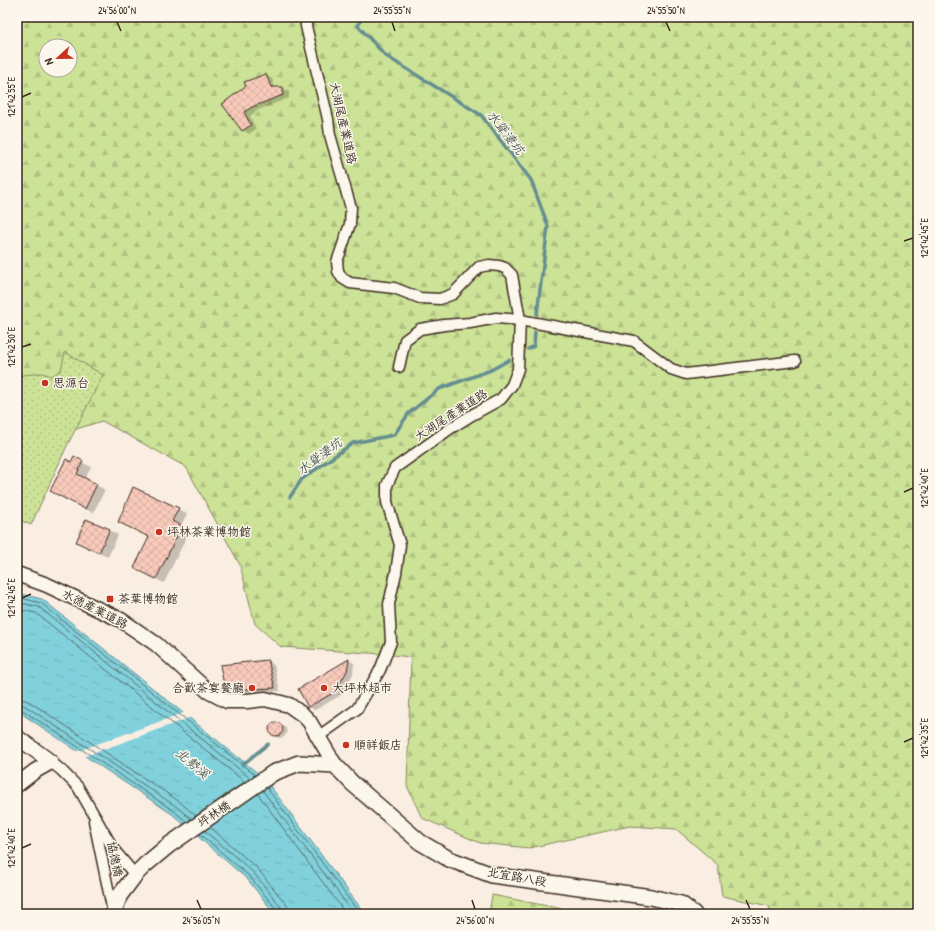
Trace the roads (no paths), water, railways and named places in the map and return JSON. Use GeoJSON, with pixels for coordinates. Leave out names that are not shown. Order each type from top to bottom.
{"type":"FeatureCollection","features":[{"type":"Feature","properties":{"kind":"main road","name":"坪林橋"},"geometry":{"type":"LineString","coordinates":[[135,875],[144,865],[169,845],[273,773],[299,763],[335,765]]}},
{"type":"Feature","properties":{"kind":"main road","name":"北宜路八段"},"geometry":{"type":"LineString","coordinates":[[335,765],[352,783],[420,842],[448,859],[492,875],[651,897],[681,904],[694,914]]}},
{"type":"Feature","properties":{"kind":"main road"},"geometry":{"type":"LineString","coordinates":[[113,913],[120,895],[135,875]]}},
{"type":"Feature","properties":{"kind":"street","name":"大湖尾產業道路"},"geometry":{"type":"LineString","coordinates":[[306,17],[306,26],[326,112],[330,136],[351,208],[350,224],[337,262],[338,271],[342,278],[350,283],[394,288],[420,298],[440,299],[453,294],[479,266],[489,264],[499,266],[505,268],[512,275],[520,320],[518,369],[512,385],[501,399],[451,428],[395,468],[387,485],[387,502],[400,545],[389,604],[391,642],[380,670],[357,708],[319,736]]}},
{"type":"Feature","properties":{"kind":"street"},"geometry":{"type":"LineString","coordinates":[[399,367],[405,340],[420,329],[496,318],[520,320],[634,341],[671,369],[686,374],[795,361]]}},
{"type":"Feature","properties":{"kind":"street","name":"水德產業道路"},"geometry":{"type":"LineString","coordinates":[[17,574],[47,585],[121,620],[156,644],[208,691],[227,701],[265,699],[289,705],[304,715],[309,721],[335,765]]}},
{"type":"Feature","properties":{"kind":"street"},"geometry":{"type":"LineString","coordinates":[[17,736],[51,762],[35,771],[17,785]]}},
{"type":"Feature","properties":{"kind":"street","name":"協德橋"},"geometry":{"type":"LineString","coordinates":[[51,762],[78,787],[114,850],[135,875]]}},
{"type":"Feature","properties":{"kind":"street","name":"協德橋"},"geometry":{"type":"LineString","coordinates":[[92,811],[113,913]]}},
{"type":"Feature","properties":{"kind":"water","name":"北勢溪"},"geometry":{"type":"Polygon","coordinates":[[[17,593],[42,599],[265,779],[365,914],[275,914],[247,879],[172,814],[22,714],[17,714],[17,593]]]}},
{"type":"Feature","properties":{"kind":"waterway","name":"水聳淒坑"},"geometry":{"type":"LineString","coordinates":[[362,17],[358,26],[386,56],[481,115],[531,180],[548,226],[537,314]]}},
{"type":"Feature","properties":{"kind":"waterway","name":"水聳淒坑"},"geometry":{"type":"LineString","coordinates":[[528,349],[534,346],[535,332]]}},
{"type":"Feature","properties":{"kind":"waterway","name":"水聳淒坑"},"geometry":{"type":"LineString","coordinates":[[290,497],[302,479],[353,443],[394,435],[409,413],[439,389],[491,370],[509,360]]}},
{"type":"Feature","properties":{"kind":"waterway","name":"水聳淒坑"},"geometry":{"type":"LineString","coordinates":[[242,765],[268,744]]}},
{"type":"Feature","properties":{"kind":"place","name":"思源台"},"geometry":{"type":"Point","coordinates":[45,383]}},
{"type":"Feature","properties":{"kind":"place","name":"坪林茶業博物館"},"geometry":{"type":"Point","coordinates":[159,532]}},
{"type":"Feature","properties":{"kind":"place","name":"茶葉博物館"},"geometry":{"type":"Point","coordinates":[110,599]}},
{"type":"Feature","properties":{"kind":"place","name":"合歡茶宴餐廳"},"geometry":{"type":"Point","coordinates":[252,688]}},
{"type":"Feature","properties":{"kind":"place","name":"大坪林超市"},"geometry":{"type":"Point","coordinates":[324,688]}},
{"type":"Feature","properties":{"kind":"place","name":"順祥飯店"},"geometry":{"type":"Point","coordinates":[346,745]}}]}
